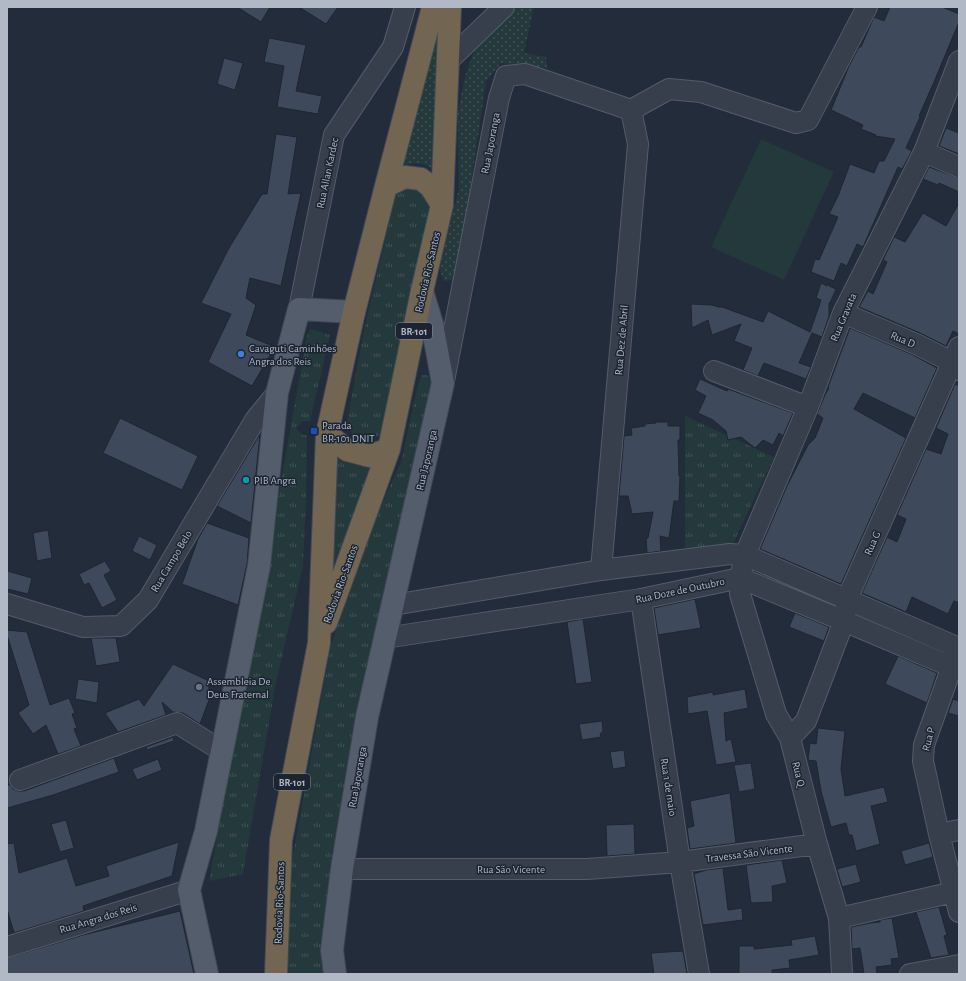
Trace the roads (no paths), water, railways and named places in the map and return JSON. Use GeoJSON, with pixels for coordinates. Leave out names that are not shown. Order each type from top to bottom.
{"type":"FeatureCollection","features":[{"type":"Feature","properties":{"kind":"highway","name":"Rodovia Rio-Santos"},"geometry":{"type":"LineString","coordinates":[[276,974],[282,840],[319,643],[327,434],[354,312],[433,7]]}},
{"type":"Feature","properties":{"kind":"highway","name":"Rodovia Rio-Santos"},"geometry":{"type":"LineString","coordinates":[[319,643],[389,449],[422,291],[442,205],[450,7]]}},
{"type":"Feature","properties":{"kind":"highway"},"geometry":{"type":"LineString","coordinates":[[386,186],[405,177],[422,179],[430,187],[442,205]]}},
{"type":"Feature","properties":{"kind":"highway"},"geometry":{"type":"LineString","coordinates":[[327,434],[346,450],[370,456],[389,449]]}},
{"type":"Feature","properties":{"kind":"main road"},"geometry":{"type":"LineString","coordinates":[[422,291],[432,324],[443,383]]}},
{"type":"Feature","properties":{"kind":"main road"},"geometry":{"type":"LineString","coordinates":[[207,974],[189,890],[206,831],[259,566],[277,393],[299,308],[354,312]]}},
{"type":"Feature","properties":{"kind":"main road","name":"Rua Japoranga"},"geometry":{"type":"LineString","coordinates":[[335,974],[332,950],[342,869],[367,717],[443,383]]}},
{"type":"Feature","properties":{"kind":"street","name":"Rua Allan Kardec"},"geometry":{"type":"LineString","coordinates":[[299,308],[334,135],[393,47],[405,7]]}},
{"type":"Feature","properties":{"kind":"street"},"geometry":{"type":"LineString","coordinates":[[448,61],[504,7]]}},
{"type":"Feature","properties":{"kind":"street"},"geometry":{"type":"LineString","coordinates":[[631,110],[669,89],[701,92],[796,123],[808,120],[867,7]]}},
{"type":"Feature","properties":{"kind":"street","name":"Rua Gravata"},"geometry":{"type":"LineString","coordinates":[[740,578],[745,555],[808,407],[843,313],[924,152],[959,61]]}},
{"type":"Feature","properties":{"kind":"street","name":"Rua Japoranga"},"geometry":{"type":"LineString","coordinates":[[443,383],[499,98],[506,76],[525,74],[631,110]]}},
{"type":"Feature","properties":{"kind":"street","name":"Rua Dez de Abril"},"geometry":{"type":"LineString","coordinates":[[601,570],[638,144],[631,110]]}},
{"type":"Feature","properties":{"kind":"street"},"geometry":{"type":"LineString","coordinates":[[924,152],[959,167]]}},
{"type":"Feature","properties":{"kind":"street","name":"Rua D"},"geometry":{"type":"LineString","coordinates":[[843,313],[916,344],[957,359]]}},
{"type":"Feature","properties":{"kind":"street","name":"Rua G"},"geometry":{"type":"LineString","coordinates":[[790,738],[806,721],[844,621],[847,599],[957,359]]}},
{"type":"Feature","properties":{"kind":"street"},"geometry":{"type":"LineString","coordinates":[[714,371],[808,407]]}},
{"type":"Feature","properties":{"kind":"street","name":"Rua Campo Belo"},"geometry":{"type":"LineString","coordinates":[[7,604],[83,627],[121,626],[148,600],[255,420],[277,393]]}},
{"type":"Feature","properties":{"kind":"street"},"geometry":{"type":"LineString","coordinates":[[393,605],[601,570],[730,554],[745,555],[959,647]]}},
{"type":"Feature","properties":{"kind":"street"},"geometry":{"type":"LineString","coordinates":[[686,559],[691,588]]}},
{"type":"Feature","properties":{"kind":"street","name":"Rua Doze de Outubro"},"geometry":{"type":"LineString","coordinates":[[385,638],[641,599],[740,578],[955,669]]}},
{"type":"Feature","properties":{"kind":"street","name":"Rua Q"},"geometry":{"type":"LineString","coordinates":[[740,578],[740,594],[776,714],[790,738],[817,844],[839,918],[842,974]]}},
{"type":"Feature","properties":{"kind":"street","name":"Rua 1 de maio"},"geometry":{"type":"LineString","coordinates":[[641,599],[698,974]]}},
{"type":"Feature","properties":{"kind":"street","name":"Rua P"},"geometry":{"type":"LineString","coordinates":[[959,647],[955,669],[924,745],[924,761],[939,834],[959,912]]}},
{"type":"Feature","properties":{"kind":"street"},"geometry":{"type":"LineString","coordinates":[[20,780],[177,723],[222,751]]}},
{"type":"Feature","properties":{"kind":"street"},"geometry":{"type":"LineString","coordinates":[[939,834],[959,830]]}},
{"type":"Feature","properties":{"kind":"street","name":"Travessa São Vicente"},"geometry":{"type":"LineString","coordinates":[[680,862],[817,844]]}},
{"type":"Feature","properties":{"kind":"street","name":"Rua São Vicente"},"geometry":{"type":"LineString","coordinates":[[342,869],[587,869],[680,862]]}},
{"type":"Feature","properties":{"kind":"street","name":"Rua Angra dos Reis"},"geometry":{"type":"LineString","coordinates":[[7,947],[189,890]]}},
{"type":"Feature","properties":{"kind":"street"},"geometry":{"type":"LineString","coordinates":[[839,918],[954,892]]}},
{"type":"Feature","properties":{"kind":"street"},"geometry":{"type":"LineString","coordinates":[[910,974],[959,965]]}},
{"type":"Feature","properties":{"kind":"place","name":"Cavaguti Caminhões Angra dos Reis"},"geometry":{"type":"Point","coordinates":[241,354]}},
{"type":"Feature","properties":{"kind":"place","name":"Parada BR-101 DNIT"},"geometry":{"type":"Point","coordinates":[314,431]}},
{"type":"Feature","properties":{"kind":"place","name":"PIB Angra"},"geometry":{"type":"Point","coordinates":[246,480]}},
{"type":"Feature","properties":{"kind":"place","name":"Assembleia De Deus Fraternal"},"geometry":{"type":"Point","coordinates":[199,687]}}]}
